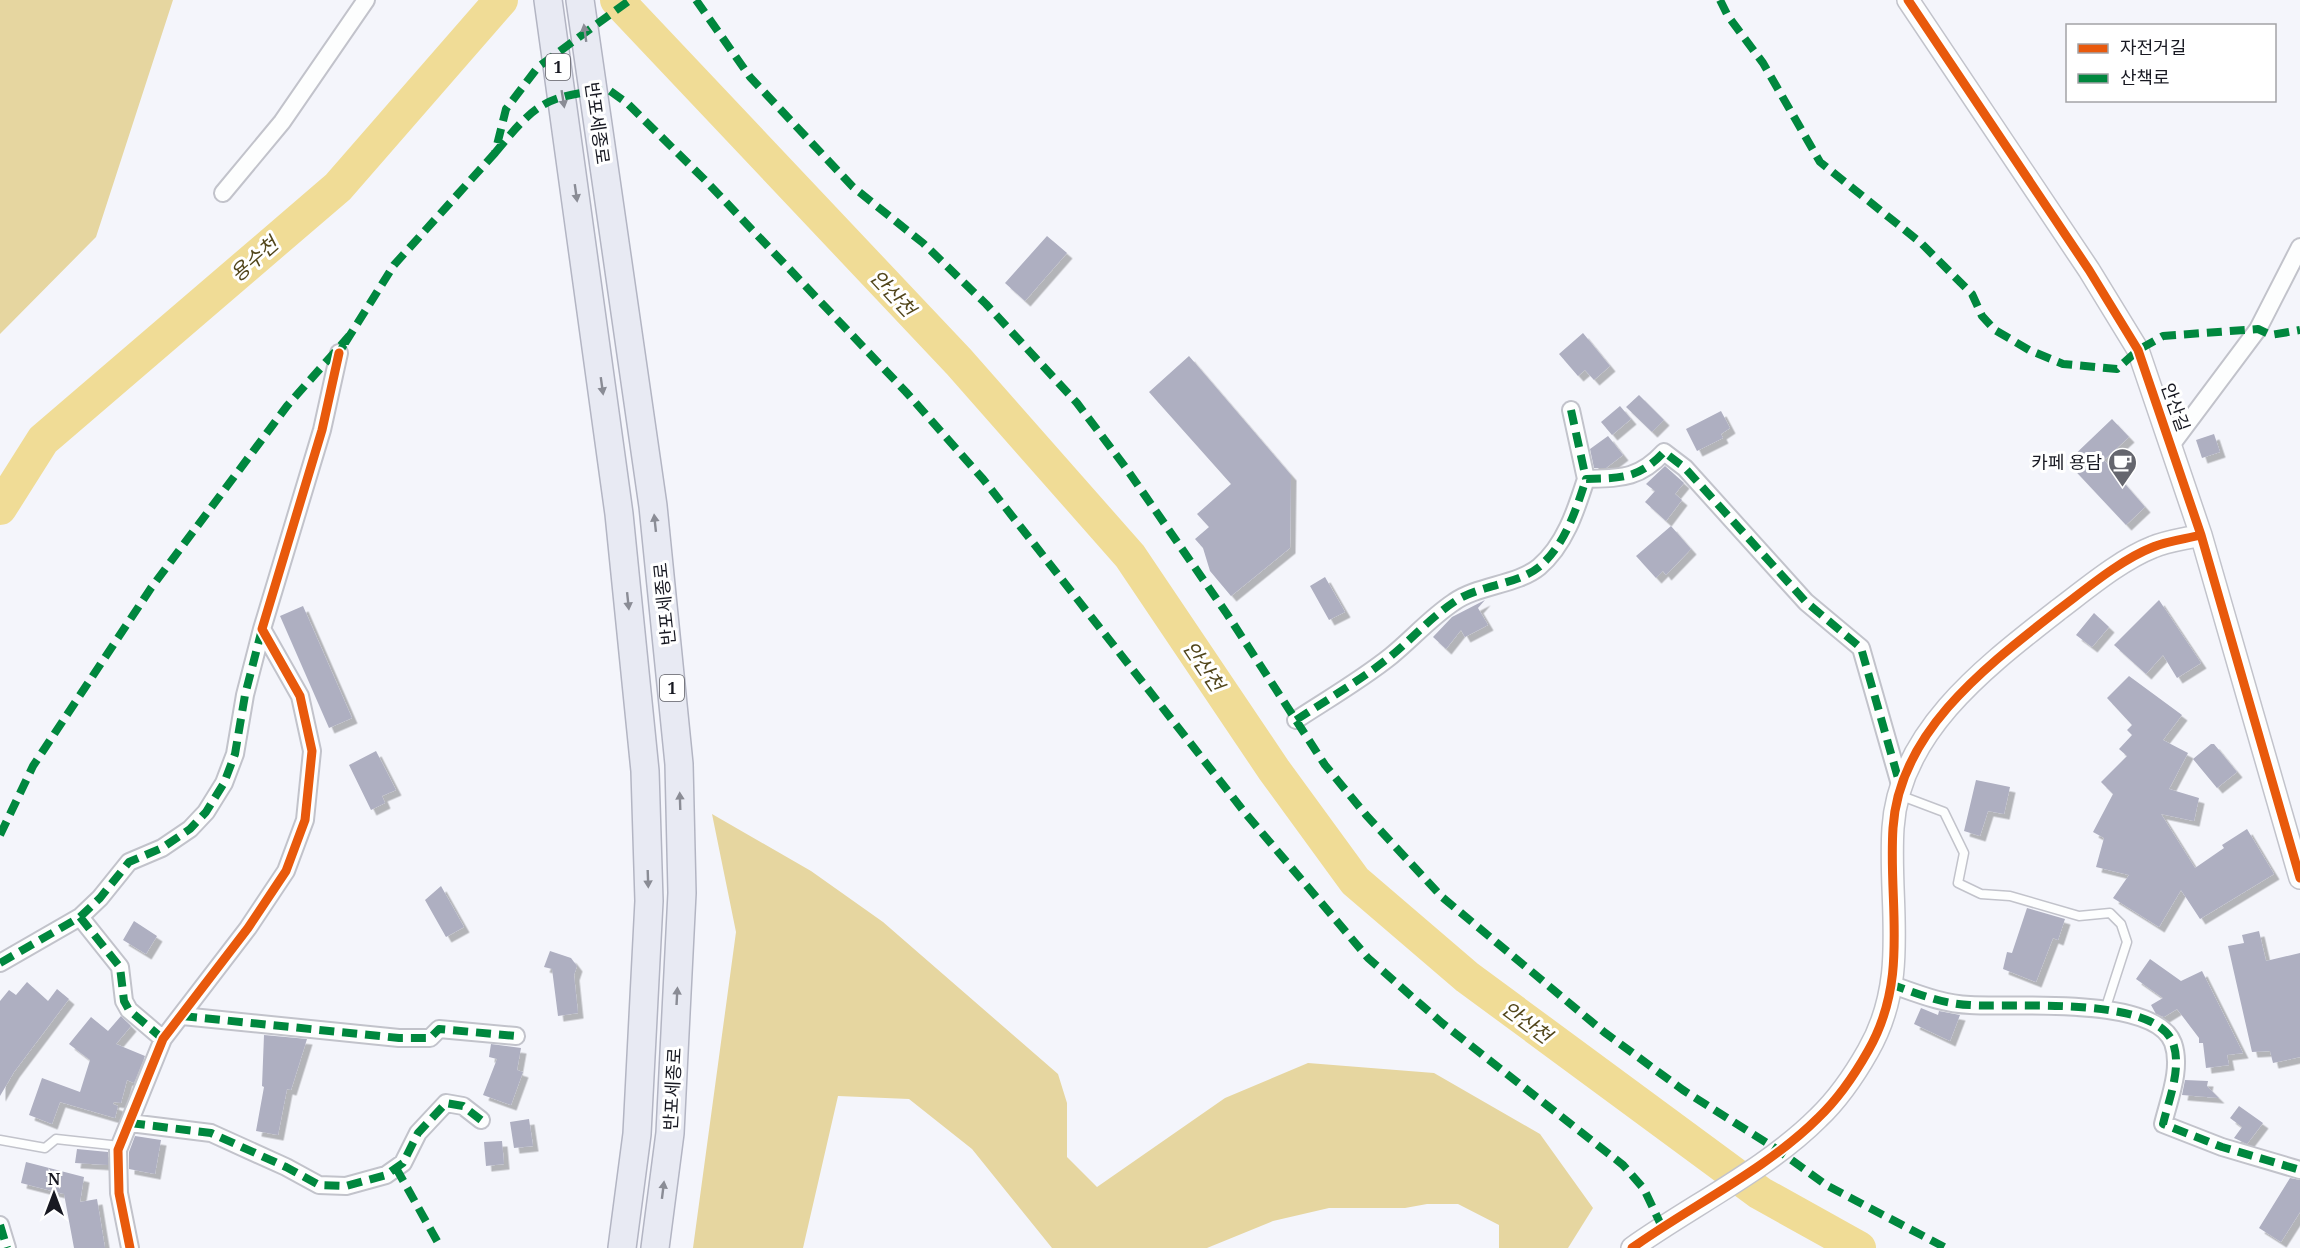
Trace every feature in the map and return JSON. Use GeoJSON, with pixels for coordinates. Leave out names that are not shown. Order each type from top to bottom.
{"type":"FeatureCollection","features":[{"type":"Feature","properties":{"kind":"highway","name":"반포세종로"},"geometry":{"type":"LineString","coordinates":[[548,0],[619,514],[645,771],[649,901],[637,1134],[622,1248]]}},
{"type":"Feature","properties":{"kind":"highway","name":"반포세종로"},"geometry":{"type":"LineString","coordinates":[[580,0],[653,506],[679,764],[682,893],[670,1133],[655,1248]]}},
{"type":"Feature","properties":{"kind":"street"},"geometry":{"type":"LineString","coordinates":[[223,193],[282,122],[366,0]]}},
{"type":"Feature","properties":{"kind":"street","name":"안산길"},"geometry":{"type":"LineString","coordinates":[[1908,0],[2089,270],[2138,350],[2172,444],[2200,535],[2300,878]]}},
{"type":"Feature","properties":{"kind":"street"},"geometry":{"type":"LineString","coordinates":[[2172,444],[2258,329],[2300,247]]}},
{"type":"Feature","properties":{"kind":"street"},"geometry":{"type":"LineString","coordinates":[[0,963],[80,917],[100,898],[129,862],[162,848],[190,829],[206,812],[224,783],[235,754],[245,696],[262,629],[322,430],[339,353]]}},
{"type":"Feature","properties":{"kind":"street"},"geometry":{"type":"LineString","coordinates":[[1296,720],[1350,686],[1393,655],[1423,624],[1456,600],[1538,568],[1559,543],[1575,515],[1586,479],[1571,410]]}},
{"type":"Feature","properties":{"kind":"street"},"geometry":{"type":"LineString","coordinates":[[1586,479],[1636,475],[1650,467],[1664,452],[1685,468],[1806,602],[1861,648],[1900,792]]}},
{"type":"Feature","properties":{"kind":"street"},"geometry":{"type":"LineString","coordinates":[[1632,1248],[1770,1156],[1818,1118],[1848,1082],[1869,1048],[1887,1005],[1896,943],[1893,826],[1900,792],[1916,753],[1943,712],[1998,657],[2093,583],[2152,547],[2200,535]]}},
{"type":"Feature","properties":{"kind":"street"},"geometry":{"type":"LineString","coordinates":[[130,1248],[119,1193],[120,1146],[163,1039],[248,928],[286,871],[305,820],[312,751],[300,696],[262,629]]}},
{"type":"Feature","properties":{"kind":"street"},"geometry":{"type":"LineString","coordinates":[[80,917],[120,967],[124,1001],[129,1010],[163,1039]]}},
{"type":"Feature","properties":{"kind":"street"},"geometry":{"type":"LineString","coordinates":[[1890,984],[1935,999],[1968,1005],[2105,1010],[2136,1016],[2161,1026],[2173,1042],[2177,1065],[2163,1124],[2222,1147],[2300,1170]]}},
{"type":"Feature","properties":{"kind":"street"},"geometry":{"type":"LineString","coordinates":[[182,1017],[399,1038],[430,1038],[439,1029],[516,1036]]}},
{"type":"Feature","properties":{"kind":"street"},"geometry":{"type":"LineString","coordinates":[[130,1123],[210,1133],[286,1167],[319,1185],[346,1186],[386,1175],[403,1163],[418,1133],[446,1103],[463,1106],[481,1120]]}},
{"type":"Feature","properties":{"kind":"street"},"geometry":{"type":"LineString","coordinates":[[0,1225],[7,1248]]}},
{"type":"Feature","properties":{"kind":"lane"},"geometry":{"type":"LineString","coordinates":[[1900,792],[1944,812],[1964,853],[1958,883],[1981,894],[2010,896],[2079,916],[2110,914],[2121,924],[2127,942],[2105,1010]]}},
{"type":"Feature","properties":{"kind":"lane"},"geometry":{"type":"LineString","coordinates":[[0,1140],[45,1148],[56,1139],[120,1146]]}},
{"type":"Feature","properties":{"kind":"shaded area"},"geometry":{"type":"Polygon","coordinates":[[[0,0],[173,0],[96,237],[0,334],[0,0]]]}},
{"type":"Feature","properties":{"kind":"shaded area"},"geometry":{"type":"Polygon","coordinates":[[[712,814],[811,871],[883,922],[1058,1074],[1067,1103],[1067,1157],[1097,1187],[1225,1098],[1308,1063],[1434,1073],[1540,1134],[1593,1208],[1568,1248],[1499,1248],[1499,1225],[1458,1204],[1427,1204],[1405,1208],[1329,1208],[1273,1221],[1207,1248],[1052,1248],[972,1149],[909,1099],[838,1096],[803,1248],[693,1248],[736,932],[712,814]]]}},
{"type":"Feature","properties":{"kind":"building"},"geometry":{"type":"Polygon","coordinates":[[[1047,236],[1067,253],[1025,301],[1005,283],[1047,236]]]}},
{"type":"Feature","properties":{"kind":"building"},"geometry":{"type":"Polygon","coordinates":[[[1583,333],[1610,366],[1594,380],[1585,370],[1578,376],[1559,354],[1583,333]]]}},
{"type":"Feature","properties":{"kind":"building"},"geometry":{"type":"Polygon","coordinates":[[[1189,356],[1291,475],[1290,548],[1231,596],[1210,571],[1203,548],[1195,539],[1209,527],[1197,514],[1231,484],[1149,392],[1189,356]]]}},
{"type":"Feature","properties":{"kind":"building"},"geometry":{"type":"Polygon","coordinates":[[[1639,395],[1664,420],[1652,432],[1626,407],[1639,395]]]}},
{"type":"Feature","properties":{"kind":"building"},"geometry":{"type":"Polygon","coordinates":[[[1620,406],[1631,419],[1612,435],[1601,422],[1620,406]]]}},
{"type":"Feature","properties":{"kind":"building"},"geometry":{"type":"Polygon","coordinates":[[[1721,411],[1730,428],[1721,434],[1723,438],[1697,451],[1686,429],[1721,411]]]}},
{"type":"Feature","properties":{"kind":"building"},"geometry":{"type":"Polygon","coordinates":[[[2112,419],[2129,437],[2104,460],[2145,507],[2126,525],[2067,462],[2112,419]]]}},
{"type":"Feature","properties":{"kind":"building"},"geometry":{"type":"Polygon","coordinates":[[[2214,434],[2220,452],[2202,458],[2196,440],[2214,434]]]}},
{"type":"Feature","properties":{"kind":"building"},"geometry":{"type":"Polygon","coordinates":[[[1608,436],[1623,455],[1606,468],[1594,468],[1590,449],[1608,436]]]}},
{"type":"Feature","properties":{"kind":"building"},"geometry":{"type":"Polygon","coordinates":[[[1665,466],[1684,483],[1675,494],[1682,500],[1666,521],[1645,502],[1655,491],[1646,484],[1665,466]]]}},
{"type":"Feature","properties":{"kind":"building"},"geometry":{"type":"Polygon","coordinates":[[[1671,526],[1691,549],[1666,575],[1663,571],[1656,578],[1636,556],[1671,526]]]}},
{"type":"Feature","properties":{"kind":"building"},"geometry":{"type":"Polygon","coordinates":[[[1325,577],[1345,612],[1329,620],[1310,586],[1325,577]]]}},
{"type":"Feature","properties":{"kind":"building"},"geometry":{"type":"Polygon","coordinates":[[[1485,600],[1478,608],[1488,625],[1465,637],[1461,630],[1446,649],[1433,637],[1452,617],[1485,600]]]}},
{"type":"Feature","properties":{"kind":"building"},"geometry":{"type":"Polygon","coordinates":[[[2159,600],[2201,663],[2177,678],[2163,655],[2146,674],[2114,645],[2159,600]]]}},
{"type":"Feature","properties":{"kind":"building"},"geometry":{"type":"Polygon","coordinates":[[[303,606],[352,718],[329,728],[280,616],[303,606]]]}},
{"type":"Feature","properties":{"kind":"building"},"geometry":{"type":"Polygon","coordinates":[[[2094,613],[2109,627],[2092,647],[2076,635],[2094,613]]]}},
{"type":"Feature","properties":{"kind":"building"},"geometry":{"type":"Polygon","coordinates":[[[2129,676],[2182,715],[2163,740],[2188,753],[2169,789],[2199,798],[2194,821],[2161,814],[2195,868],[2224,848],[2222,845],[2247,829],[2274,874],[2200,919],[2181,890],[2159,927],[2113,898],[2129,875],[2096,867],[2104,838],[2093,832],[2113,794],[2101,782],[2127,756],[2119,749],[2132,735],[2127,730],[2132,725],[2107,698],[2129,676]]]}},
{"type":"Feature","properties":{"kind":"building"},"geometry":{"type":"Polygon","coordinates":[[[2214,744],[2237,772],[2217,788],[2193,759],[2214,744]]]}},
{"type":"Feature","properties":{"kind":"building"},"geometry":{"type":"Polygon","coordinates":[[[376,751],[396,790],[382,796],[385,803],[371,810],[349,765],[376,751]]]}},
{"type":"Feature","properties":{"kind":"building"},"geometry":{"type":"Polygon","coordinates":[[[1976,780],[2010,787],[2004,814],[1988,811],[1980,836],[1964,831],[1976,780]]]}},
{"type":"Feature","properties":{"kind":"building"},"geometry":{"type":"Polygon","coordinates":[[[441,886],[464,927],[446,937],[425,900],[441,886]]]}},
{"type":"Feature","properties":{"kind":"building"},"geometry":{"type":"Polygon","coordinates":[[[2027,908],[2065,919],[2058,940],[2053,938],[2036,982],[2003,969],[2007,952],[2012,953],[2027,908]]]}},
{"type":"Feature","properties":{"kind":"building"},"geometry":{"type":"Polygon","coordinates":[[[134,921],[157,936],[146,954],[123,940],[134,921]]]}},
{"type":"Feature","properties":{"kind":"building"},"geometry":{"type":"Polygon","coordinates":[[[2259,931],[2266,961],[2300,953],[2300,1057],[2273,1063],[2270,1051],[2252,1052],[2228,946],[2244,943],[2242,935],[2259,931]]]}},
{"type":"Feature","properties":{"kind":"building"},"geometry":{"type":"Polygon","coordinates":[[[550,951],[571,958],[577,966],[574,975],[578,1013],[558,1016],[552,969],[544,967],[550,951]]]}},
{"type":"Feature","properties":{"kind":"building"},"geometry":{"type":"Polygon","coordinates":[[[2150,959],[2181,981],[2202,971],[2243,1053],[2227,1055],[2229,1065],[2206,1068],[2203,1043],[2199,1043],[2199,1038],[2177,1009],[2164,1017],[2156,1014],[2151,1005],[2163,998],[2136,979],[2150,959]]]}},
{"type":"Feature","properties":{"kind":"building"},"geometry":{"type":"Polygon","coordinates":[[[27,982],[48,1001],[57,989],[69,999],[14,1072],[0,1096],[0,1001],[9,990],[16,995],[27,982]]]}},
{"type":"Feature","properties":{"kind":"building"},"geometry":{"type":"Polygon","coordinates":[[[1921,1008],[1938,1015],[1939,1011],[1960,1015],[1950,1041],[1914,1024],[1921,1008]]]}},
{"type":"Feature","properties":{"kind":"building"},"geometry":{"type":"Polygon","coordinates":[[[121,1016],[131,1026],[116,1044],[145,1056],[134,1083],[127,1080],[121,1103],[114,1102],[113,1104],[118,1106],[115,1118],[60,1102],[52,1124],[29,1115],[42,1078],[80,1092],[90,1060],[69,1044],[91,1017],[108,1031],[121,1016]]]}},
{"type":"Feature","properties":{"kind":"building"},"geometry":{"type":"Polygon","coordinates":[[[264,1035],[307,1039],[291,1090],[287,1089],[278,1135],[256,1131],[264,1087],[262,1086],[264,1035]]]}},
{"type":"Feature","properties":{"kind":"building"},"geometry":{"type":"Polygon","coordinates":[[[491,1044],[521,1048],[517,1070],[523,1072],[511,1105],[483,1095],[497,1059],[489,1057],[491,1044]]]}},
{"type":"Feature","properties":{"kind":"building"},"geometry":{"type":"Polygon","coordinates":[[[2185,1080],[2208,1081],[2207,1086],[2219,1098],[2182,1095],[2185,1080]]]}},
{"type":"Feature","properties":{"kind":"building"},"geometry":{"type":"Polygon","coordinates":[[[2239,1106],[2263,1123],[2247,1144],[2234,1138],[2242,1127],[2230,1118],[2239,1106]]]}},
{"type":"Feature","properties":{"kind":"building"},"geometry":{"type":"Polygon","coordinates":[[[529,1119],[533,1146],[514,1148],[510,1122],[529,1119]]]}},
{"type":"Feature","properties":{"kind":"building"},"geometry":{"type":"Polygon","coordinates":[[[135,1136],[161,1140],[155,1174],[129,1169],[129,1152],[135,1136]]]}},
{"type":"Feature","properties":{"kind":"building"},"geometry":{"type":"Polygon","coordinates":[[[502,1141],[504,1164],[486,1166],[484,1142],[502,1141]]]}},
{"type":"Feature","properties":{"kind":"building"},"geometry":{"type":"Polygon","coordinates":[[[77,1149],[108,1152],[108,1165],[75,1163],[77,1149]]]}},
{"type":"Feature","properties":{"kind":"building"},"geometry":{"type":"Polygon","coordinates":[[[26,1162],[84,1177],[80,1202],[97,1199],[105,1248],[74,1248],[64,1194],[21,1183],[26,1162]]]}},
{"type":"Feature","properties":{"kind":"building"},"geometry":{"type":"Polygon","coordinates":[[[2290,1178],[2300,1180],[2300,1212],[2281,1242],[2259,1228],[2290,1178]]]}},
{"type":"Feature","properties":{"kind":"waterway","name":"용수천"},"geometry":{"type":"LineString","coordinates":[[0,508],[43,440],[338,187],[501,0]]}},
{"type":"Feature","properties":{"kind":"waterway","name":"안산천"},"geometry":{"type":"LineString","coordinates":[[617,0],[959,362],[1130,556],[1274,770],[1355,881],[1467,977],[1760,1193],[1859,1248]]}},
{"type":"Feature","properties":{"kind":"marked path"},"geometry":{"type":"LineString","coordinates":[[345,343],[394,265],[495,153],[506,109],[538,67],[630,0]]}},
{"type":"Feature","properties":{"kind":"marked path"},"geometry":{"type":"LineString","coordinates":[[696,0],[750,77],[853,187],[923,243],[986,304],[1077,403],[1126,468],[1227,614],[1325,765],[1366,815],[1442,897],[1604,1032],[1683,1090],[1778,1150],[1826,1185],[1946,1248]]}},
{"type":"Feature","properties":{"kind":"marked path"},"geometry":{"type":"LineString","coordinates":[[1720,0],[1728,16],[1763,63],[1820,162],[1921,243],[1972,294],[1982,316],[1995,330],[2029,350],[2063,364],[2117,369],[2138,350],[2163,336],[2258,329],[2271,335],[2300,330]]}},
{"type":"Feature","properties":{"kind":"marked path"},"geometry":{"type":"LineString","coordinates":[[495,153],[532,113],[555,99],[609,90],[627,103],[704,179],[906,392],[983,479],[1246,814],[1368,958],[1442,1023],[1623,1165],[1644,1189],[1662,1227]]}},
{"type":"Feature","properties":{"kind":"marked path"},"geometry":{"type":"LineString","coordinates":[[0,835],[33,766],[151,588],[287,406],[349,336],[339,353]]}},
{"type":"Feature","properties":{"kind":"marked path"},"geometry":{"type":"LineString","coordinates":[[1571,410],[1586,479]]}},
{"type":"Feature","properties":{"kind":"marked path"},"geometry":{"type":"LineString","coordinates":[[1296,720],[1380,665],[1454,602],[1474,592],[1520,578],[1539,567],[1563,538],[1574,515],[1586,479],[1619,477],[1638,472],[1664,452],[1685,468],[1806,602],[1861,648],[1900,785]]}},
{"type":"Feature","properties":{"kind":"marked path"},"geometry":{"type":"LineString","coordinates":[[0,963],[80,917],[100,898],[129,862],[162,848],[190,829],[206,812],[224,783],[235,754],[245,695],[262,629]]}},
{"type":"Feature","properties":{"kind":"marked path"},"geometry":{"type":"LineString","coordinates":[[80,917],[120,967],[124,1001],[129,1010],[163,1039]]}},
{"type":"Feature","properties":{"kind":"marked path"},"geometry":{"type":"LineString","coordinates":[[1890,984],[1949,1003],[2081,1007],[2140,1017],[2161,1028],[2173,1043],[2176,1063],[2174,1084],[2163,1124],[2222,1147],[2300,1170]]}},
{"type":"Feature","properties":{"kind":"marked path"},"geometry":{"type":"LineString","coordinates":[[182,1016],[399,1038],[430,1038],[439,1029],[516,1036]]}},
{"type":"Feature","properties":{"kind":"marked path"},"geometry":{"type":"LineString","coordinates":[[130,1123],[211,1133],[286,1167],[319,1185],[346,1186],[386,1175],[403,1163],[418,1133],[446,1103],[463,1106],[481,1120]]}},
{"type":"Feature","properties":{"kind":"marked path"},"geometry":{"type":"LineString","coordinates":[[396,1168],[441,1248]]}},
{"type":"Feature","properties":{"kind":"marked path"},"geometry":{"type":"LineString","coordinates":[[0,1225],[7,1248]]}},
{"type":"Feature","properties":{"kind":"cycle path"},"geometry":{"type":"LineString","coordinates":[[1908,0],[2089,270],[2138,350],[2201,535],[2300,878]]}},
{"type":"Feature","properties":{"kind":"cycle path"},"geometry":{"type":"LineString","coordinates":[[130,1248],[119,1193],[118,1150],[163,1039],[248,928],[286,871],[305,820],[312,751],[300,696],[262,629],[322,430],[339,353]]}},
{"type":"Feature","properties":{"kind":"cycle path"},"geometry":{"type":"LineString","coordinates":[[1632,1248],[1776,1154],[1798,1137],[1832,1103],[1868,1051],[1881,1024],[1889,996],[1893,969],[1892,857],[1893,828],[1899,793],[1911,761],[1929,731],[1952,703],[2004,654],[2104,576],[2128,559],[2153,547],[2201,535]]}},
{"type":"Feature","properties":{"kind":"place","name":"카페 용담"},"geometry":{"type":"Point","coordinates":[2123,488]}}]}
